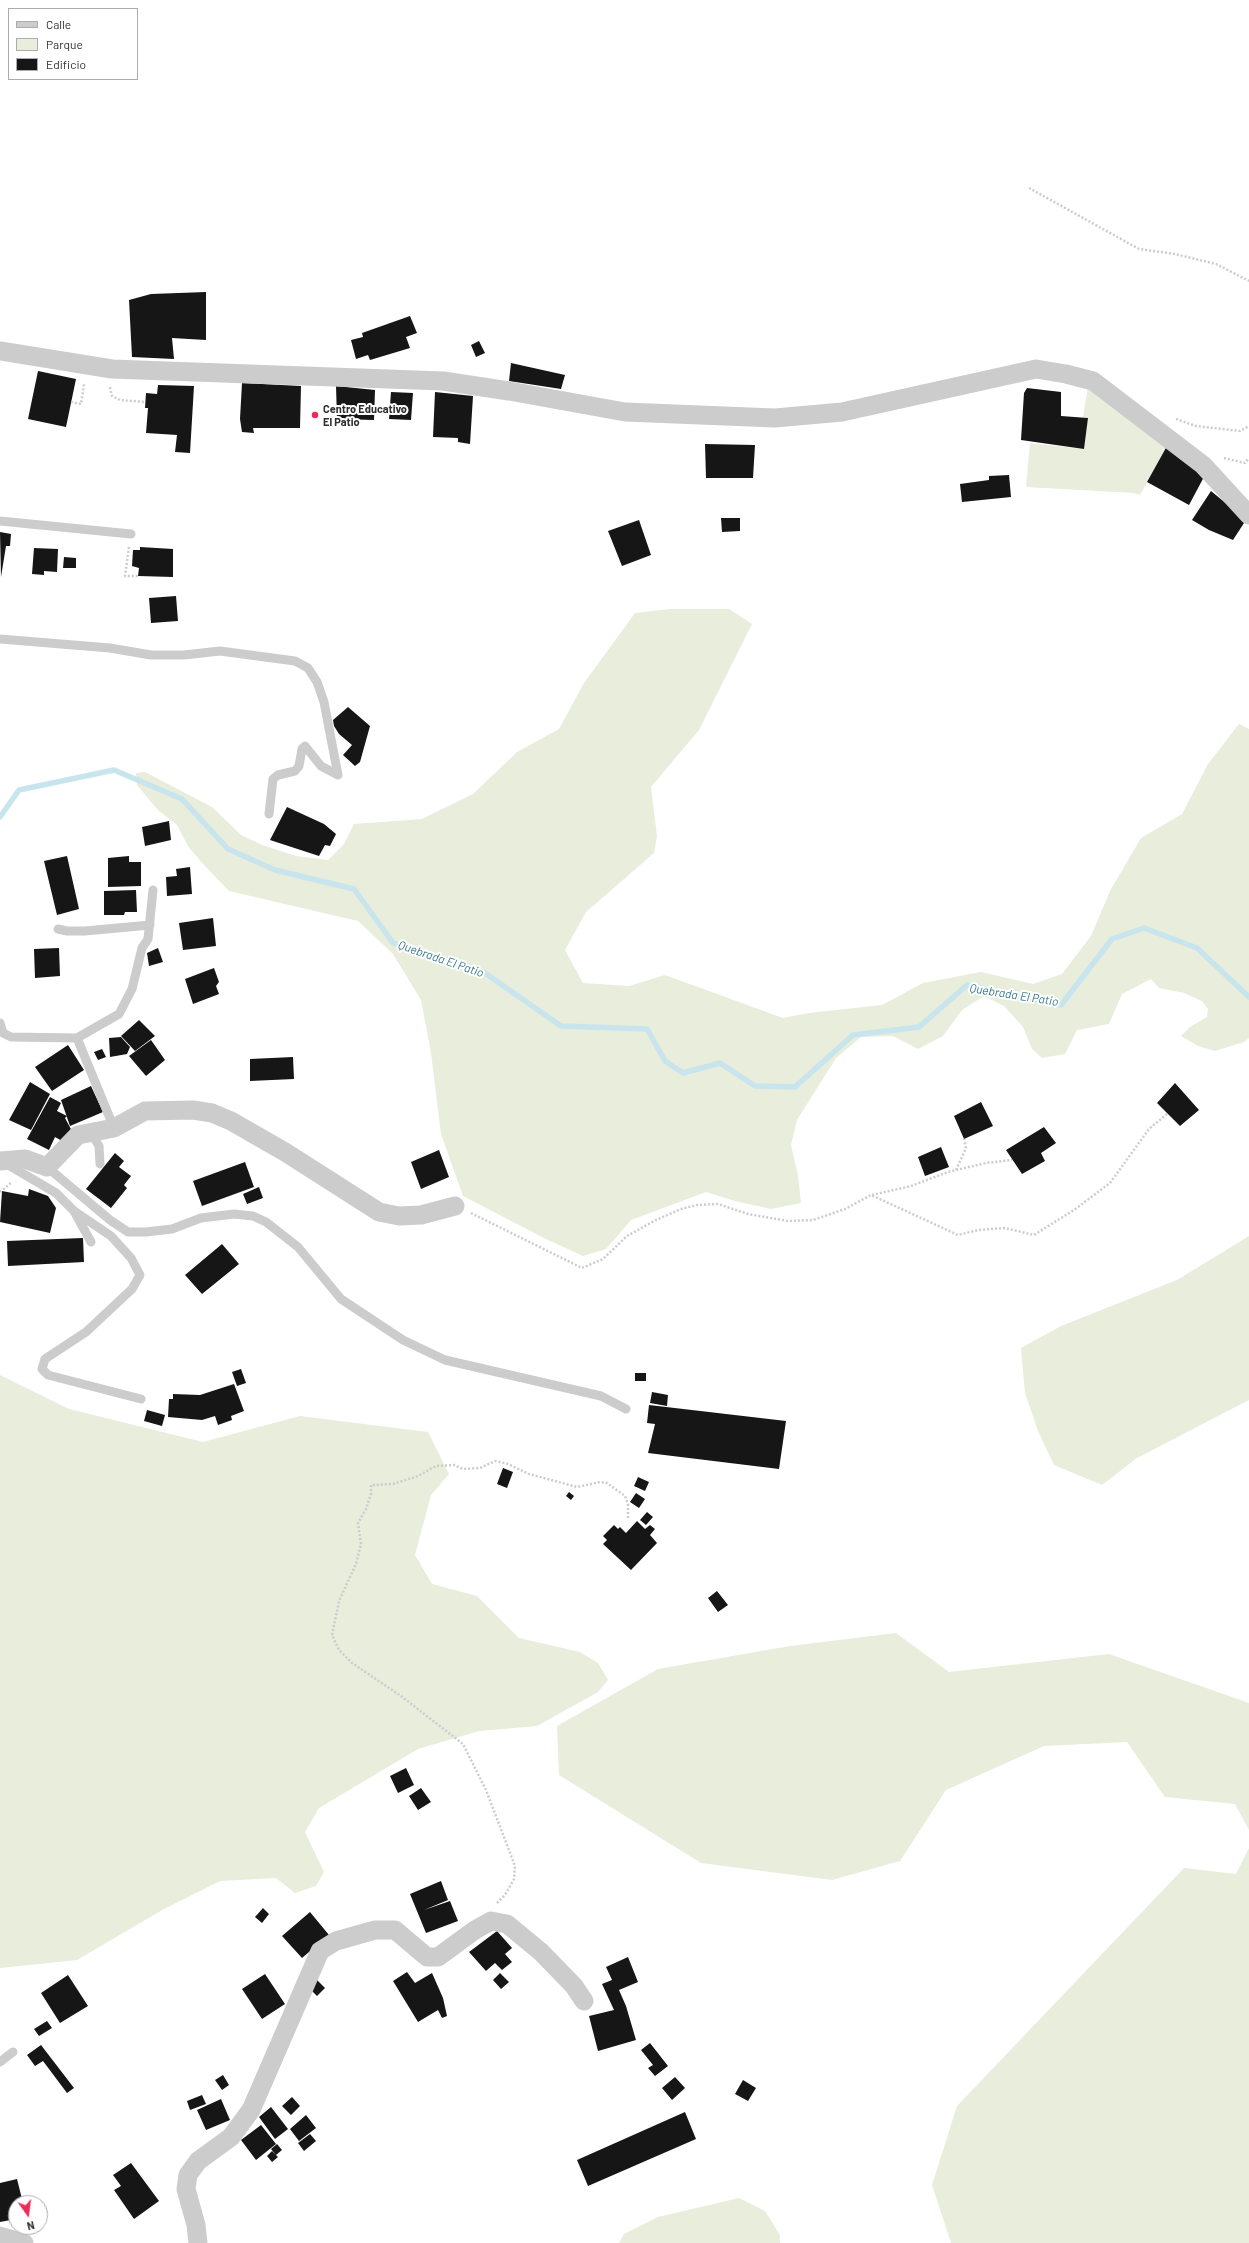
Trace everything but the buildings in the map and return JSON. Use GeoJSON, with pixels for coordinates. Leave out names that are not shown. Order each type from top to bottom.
{"type":"FeatureCollection","features":[{"type":"Feature","properties":{"kind":"street"},"geometry":{"type":"LineString","coordinates":[[0,351],[108,368],[442,381],[625,412],[775,418],[842,412],[1036,369],[1066,374],[1093,381],[1203,465],[1249,515]]}},
{"type":"Feature","properties":{"kind":"street"},"geometry":{"type":"LineString","coordinates":[[1,1161],[25,1159],[47,1167],[78,1135],[114,1128],[145,1111],[170,1109],[212,1113],[285,1152],[379,1212],[399,1216],[421,1215],[455,1206]]}},
{"type":"Feature","properties":{"kind":"street"},"geometry":{"type":"LineString","coordinates":[[198,2243],[196,2225],[186,2189],[188,2175],[198,2161],[231,2137],[251,2110],[320,1951],[336,1941],[375,1930],[395,1930],[427,1957],[438,1957],[475,1930],[491,1921],[507,1924],[541,1952],[574,1986],[584,2001]]}},
{"type":"Feature","properties":{"kind":"street"},"geometry":{"type":"LineString","coordinates":[[0,2236],[24,2243]]}},
{"type":"Feature","properties":{"kind":"lane"},"geometry":{"type":"LineString","coordinates":[[0,521],[131,534]]}},
{"type":"Feature","properties":{"kind":"lane"},"geometry":{"type":"LineString","coordinates":[[0,639],[110,648],[151,655],[184,655],[220,650],[295,661],[308,668],[317,682],[324,702],[338,775],[322,766],[305,746],[302,749],[299,766],[295,771],[278,775],[273,779],[269,814]]}},
{"type":"Feature","properties":{"kind":"lane"},"geometry":{"type":"LineString","coordinates":[[0,1023],[3,1033],[11,1037],[77,1038],[119,1014],[132,989],[150,924],[153,890]]}},
{"type":"Feature","properties":{"kind":"lane"},"geometry":{"type":"LineString","coordinates":[[58,929],[67,931],[85,931],[150,924]]}},
{"type":"Feature","properties":{"kind":"lane"},"geometry":{"type":"LineString","coordinates":[[77,1038],[114,1128]]}},
{"type":"Feature","properties":{"kind":"lane"},"geometry":{"type":"LineString","coordinates":[[91,1133],[99,1146],[100,1164]]}},
{"type":"Feature","properties":{"kind":"lane"},"geometry":{"type":"LineString","coordinates":[[1,1161],[56,1193],[74,1211],[111,1236],[131,1258],[140,1275],[132,1289],[86,1332],[45,1359],[42,1368],[48,1375],[141,1399]]}},
{"type":"Feature","properties":{"kind":"lane"},"geometry":{"type":"LineString","coordinates":[[47,1167],[91,1205],[128,1232],[146,1232],[172,1229],[201,1218],[234,1214],[253,1216],[266,1222],[298,1247],[341,1299],[403,1340],[444,1360],[600,1396],[626,1409]]}},
{"type":"Feature","properties":{"kind":"lane"},"geometry":{"type":"LineString","coordinates":[[74,1211],[91,1242]]}},
{"type":"Feature","properties":{"kind":"lane"},"geometry":{"type":"LineString","coordinates":[[0,2062],[13,2052]]}},
{"type":"Feature","properties":{"kind":"path"},"geometry":{"type":"LineString","coordinates":[[1029,188],[1139,249],[1175,254],[1216,264],[1249,281]]}},
{"type":"Feature","properties":{"kind":"path"},"geometry":{"type":"LineString","coordinates":[[71,402],[82,404],[86,365]]}},
{"type":"Feature","properties":{"kind":"path"},"geometry":{"type":"LineString","coordinates":[[108,368],[112,396],[120,400],[145,402]]}},
{"type":"Feature","properties":{"kind":"path"},"geometry":{"type":"LineString","coordinates":[[1168,416],[1196,426],[1240,431],[1249,426]]}},
{"type":"Feature","properties":{"kind":"path"},"geometry":{"type":"LineString","coordinates":[[131,534],[125,576],[138,576]]}},
{"type":"Feature","properties":{"kind":"path"},"geometry":{"type":"LineString","coordinates":[[871,1195],[958,1235],[978,1230],[1005,1228],[1034,1235],[1074,1210],[1110,1183],[1149,1129],[1167,1114]]}},
{"type":"Feature","properties":{"kind":"path"},"geometry":{"type":"LineString","coordinates":[[956,1170],[966,1148],[964,1139]]}},
{"type":"Feature","properties":{"kind":"path"},"geometry":{"type":"LineString","coordinates":[[455,1206],[582,1268],[604,1259],[627,1236],[681,1209],[697,1205],[718,1204],[748,1214],[788,1221],[813,1220],[845,1209],[871,1195],[911,1186],[956,1170],[986,1163],[1012,1160]]}},
{"type":"Feature","properties":{"kind":"path"},"geometry":{"type":"LineString","coordinates":[[492,1905],[505,1895],[514,1879],[515,1866],[486,1790],[463,1744],[401,1696],[352,1663],[339,1650],[332,1635],[339,1601],[356,1564],[361,1544],[358,1523],[366,1509],[371,1494],[371,1485],[393,1484],[418,1476],[436,1466],[454,1465],[463,1469],[480,1468],[495,1461],[508,1464],[529,1474],[577,1487],[600,1482],[607,1484],[625,1496],[628,1504],[628,1520]]}},
{"type":"Feature","properties":{"kind":"green space"},"geometry":{"type":"Polygon","coordinates":[[[1088,387],[1167,446],[1140,495],[1134,493],[1026,487],[1030,443],[1084,449],[1088,418],[1083,417],[1088,387]]]}},
{"type":"Feature","properties":{"kind":"green space"},"geometry":{"type":"Polygon","coordinates":[[[670,609],[729,609],[752,624],[699,730],[651,787],[657,836],[654,853],[586,912],[565,950],[583,983],[629,986],[665,975],[783,1018],[809,1013],[882,1005],[923,983],[981,972],[1033,984],[1062,974],[1091,936],[1110,891],[1141,838],[1182,814],[1208,764],[1239,724],[1249,729],[1249,1038],[1244,1042],[1215,1051],[1198,1046],[1181,1036],[1190,1027],[1207,1017],[1208,1009],[1202,1001],[1184,993],[1159,988],[1151,979],[1122,994],[1109,1024],[1077,1030],[1065,1054],[1042,1058],[1032,1049],[1023,1027],[1004,1006],[984,996],[962,1010],[943,1036],[918,1049],[893,1036],[861,1037],[836,1058],[797,1120],[791,1145],[798,1175],[801,1203],[771,1209],[735,1201],[706,1192],[631,1220],[606,1249],[583,1256],[546,1239],[463,1196],[441,1134],[431,1053],[421,1000],[393,954],[358,921],[229,891],[188,846],[177,825],[158,810],[137,785],[136,773],[145,772],[212,807],[241,835],[262,845],[296,856],[328,860],[344,844],[354,824],[422,819],[473,794],[517,752],[559,729],[584,683],[635,613],[670,609]]]}},
{"type":"Feature","properties":{"kind":"green space"},"geometry":{"type":"Polygon","coordinates":[[[1249,1236],[1249,1400],[1137,1458],[1102,1485],[1054,1465],[1038,1431],[1025,1393],[1021,1348],[1061,1326],[1177,1280],[1249,1236]]]}},
{"type":"Feature","properties":{"kind":"green space"},"geometry":{"type":"Polygon","coordinates":[[[0,1375],[69,1409],[203,1442],[300,1416],[428,1432],[449,1474],[431,1495],[415,1555],[432,1584],[477,1596],[519,1638],[580,1652],[598,1663],[608,1680],[598,1692],[537,1726],[479,1731],[418,1749],[319,1808],[305,1832],[324,1872],[316,1886],[295,1893],[276,1878],[220,1881],[164,1909],[77,1960],[0,1968],[0,1375]]]}},
{"type":"Feature","properties":{"kind":"green space"},"geometry":{"type":"Polygon","coordinates":[[[896,1633],[949,1672],[1109,1654],[1249,1703],[1249,1830],[1235,1804],[1165,1797],[1127,1742],[1044,1746],[946,1790],[900,1861],[832,1880],[701,1863],[559,1775],[557,1726],[658,1669],[790,1646],[896,1633]]]}},
{"type":"Feature","properties":{"kind":"green space"},"geometry":{"type":"Polygon","coordinates":[[[1249,1848],[1249,2243],[951,2243],[932,2185],[957,2106],[1184,1868],[1236,1874],[1249,1848]]]}},
{"type":"Feature","properties":{"kind":"green space"},"geometry":{"type":"Polygon","coordinates":[[[739,2198],[765,2211],[780,2235],[780,2243],[619,2243],[624,2234],[658,2217],[739,2198]]]}},
{"type":"Feature","properties":{"kind":"waterway","name":"Quebrada El Patio"},"geometry":{"type":"LineString","coordinates":[[0,817],[19,790],[114,770],[182,799],[228,849],[275,870],[354,889],[393,943],[482,971],[561,1026],[647,1029],[665,1061],[683,1073],[720,1063],[755,1086],[795,1087],[853,1035],[919,1027],[967,985],[1061,1005],[1112,939],[1144,928],[1197,948],[1249,997]]}},
{"type":"Feature","properties":{"kind":"place","name":"Centro Educativo El Patio"},"geometry":{"type":"Point","coordinates":[315,415]}}]}
